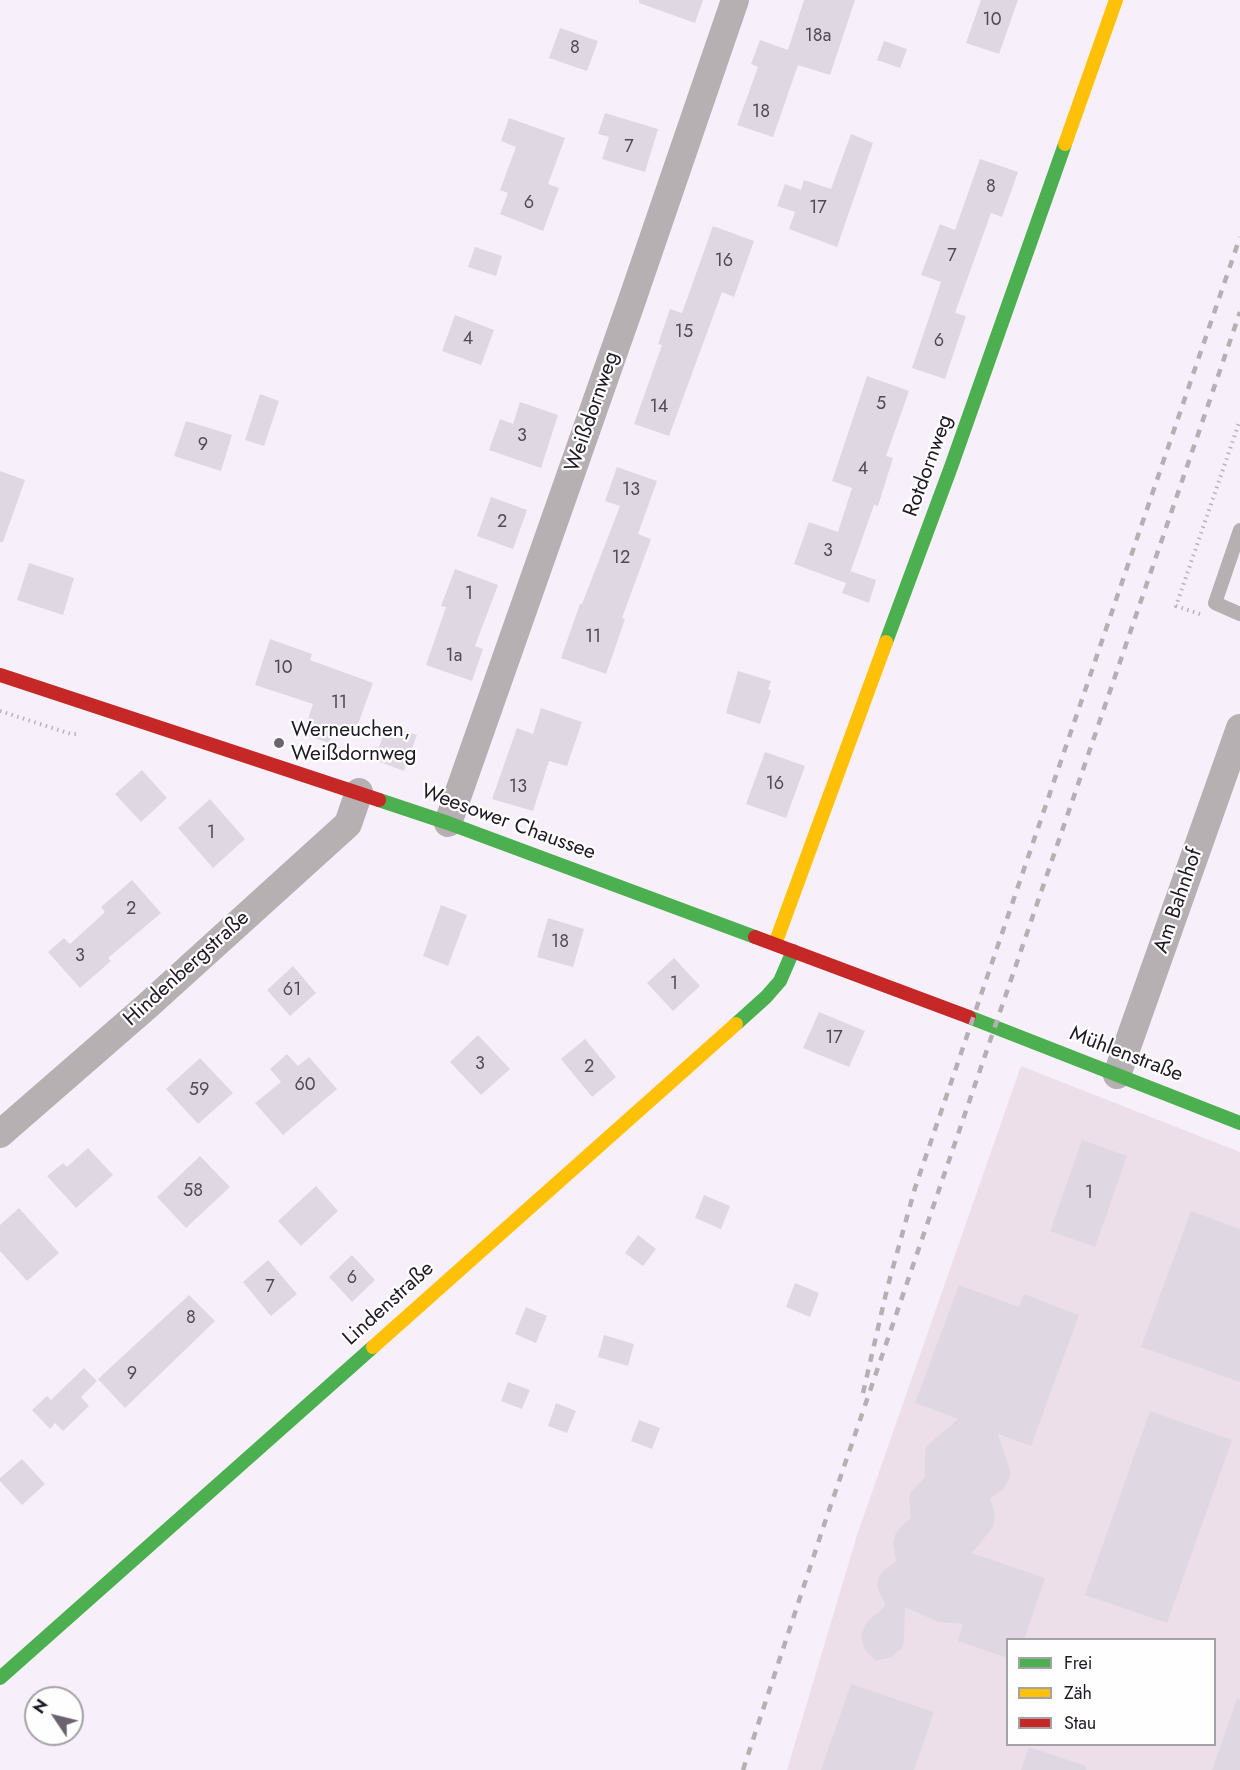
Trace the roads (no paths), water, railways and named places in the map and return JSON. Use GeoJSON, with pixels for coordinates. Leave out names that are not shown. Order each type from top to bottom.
{"type":"FeatureCollection","features":[{"type":"Feature","properties":{"kind":"street","name":"Weißdornweg"},"geometry":{"type":"LineString","coordinates":[[448,823],[735,0]]}},
{"type":"Feature","properties":{"kind":"street","name":"Rotdornweg"},"geometry":{"type":"LineString","coordinates":[[776,944],[951,467],[1116,0]]}},
{"type":"Feature","properties":{"kind":"street","name":"Weesower Chaussee"},"geometry":{"type":"LineString","coordinates":[[0,675],[448,823],[996,1027]]}},
{"type":"Feature","properties":{"kind":"street","name":"Am Bahnhof"},"geometry":{"type":"LineString","coordinates":[[1117,1075],[1240,728]]}},
{"type":"Feature","properties":{"kind":"street","name":"Hindenbergstraße"},"geometry":{"type":"LineString","coordinates":[[0,1134],[146,1007],[348,824],[359,792]]}},
{"type":"Feature","properties":{"kind":"street","name":"Lindenstraße"},"geometry":{"type":"LineString","coordinates":[[0,1678],[766,997],[780,981],[793,951]]}},
{"type":"Feature","properties":{"kind":"street","name":"Mühlenstraße"},"geometry":{"type":"LineString","coordinates":[[996,1027],[1240,1123]]}},
{"type":"Feature","properties":{"kind":"lane"},"geometry":{"type":"LineString","coordinates":[[1240,530],[1215,603],[1240,614]]}},
{"type":"Feature","properties":{"kind":"railway"},"geometry":{"type":"LineString","coordinates":[[863,1393],[887,1289],[915,1188],[1240,237]]}},
{"type":"Feature","properties":{"kind":"railway"},"geometry":{"type":"LineString","coordinates":[[743,1770],[825,1522],[1240,312]]}},
{"type":"Feature","properties":{"kind":"place","name":"Werneuchen, Weißdornweg"},"geometry":{"type":"Point","coordinates":[279,743]}}]}
